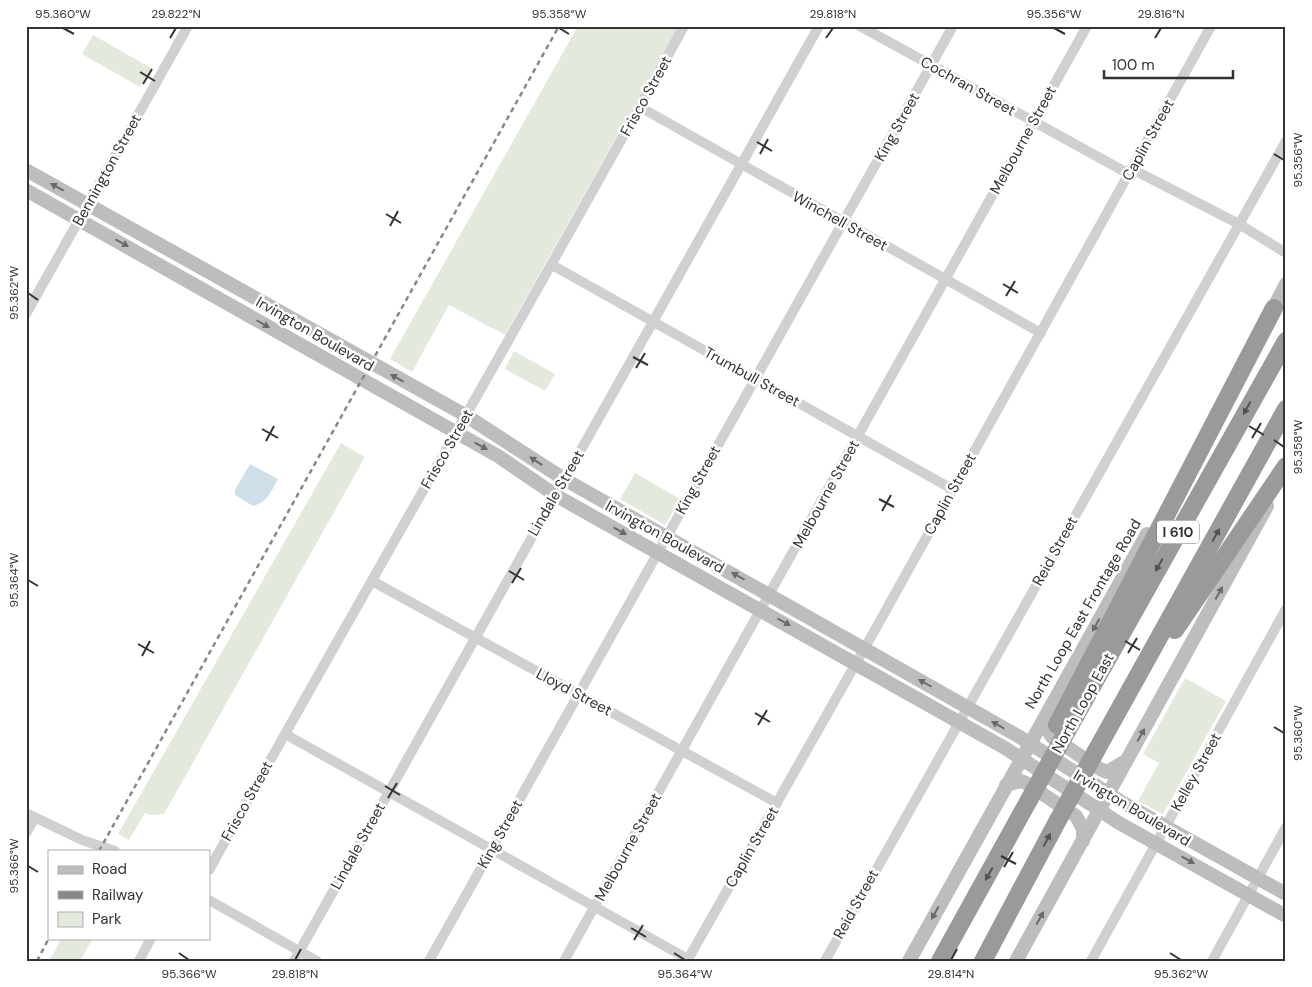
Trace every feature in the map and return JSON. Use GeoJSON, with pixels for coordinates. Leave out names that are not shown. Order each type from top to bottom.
{"type":"FeatureCollection","features":[{"type":"Feature","properties":{"kind":"highway"},"geometry":{"type":"LineString","coordinates":[[1062,728],[1274,308]]}},
{"type":"Feature","properties":{"kind":"highway"},"geometry":{"type":"LineString","coordinates":[[1271,366],[1286,333]]}},
{"type":"Feature","properties":{"kind":"highway","name":"North Loop East"},"geometry":{"type":"LineString","coordinates":[[940,961],[1013,830],[1018,793],[1062,728],[1286,341]]}},
{"type":"Feature","properties":{"kind":"highway","name":"I 610"},"geometry":{"type":"LineString","coordinates":[[983,961],[1107,730],[1286,409]]}},
{"type":"Feature","properties":{"kind":"highway"},"geometry":{"type":"LineString","coordinates":[[1107,730],[1286,466]]}},
{"type":"Feature","properties":{"kind":"main road","name":"Irvington Boulevard"},"geometry":{"type":"LineString","coordinates":[[26,170],[465,415],[564,480],[770,594],[1030,742],[1108,793],[1286,894]]}},
{"type":"Feature","properties":{"kind":"main road","name":"Irvington Boulevard"},"geometry":{"type":"LineString","coordinates":[[26,190],[498,456],[555,495],[856,662],[1021,758],[1100,810],[1286,916]]}},
{"type":"Feature","properties":{"kind":"main road"},"geometry":{"type":"LineString","coordinates":[[159,264],[167,248]]}},
{"type":"Feature","properties":{"kind":"main road","name":"North Loop East Frontage Road"},"geometry":{"type":"LineString","coordinates":[[908,961],[1018,793],[1021,758],[1286,284]]}},
{"type":"Feature","properties":{"kind":"main road"},"geometry":{"type":"LineString","coordinates":[[235,307],[244,291]]}},
{"type":"Feature","properties":{"kind":"main road"},"geometry":{"type":"LineString","coordinates":[[332,363],[341,347]]}},
{"type":"Feature","properties":{"kind":"main road"},"geometry":{"type":"LineString","coordinates":[[422,414],[431,397]]}},
{"type":"Feature","properties":{"kind":"main road"},"geometry":{"type":"LineString","coordinates":[[1016,961],[1286,473]]}},
{"type":"Feature","properties":{"kind":"main road"},"geometry":{"type":"LineString","coordinates":[[1050,707],[1047,722],[1048,732],[1052,737],[1100,770],[1108,772],[1127,759]]}},
{"type":"Feature","properties":{"kind":"main road"},"geometry":{"type":"LineString","coordinates":[[1018,793],[1021,781],[1076,816],[1083,829],[1082,841]]}},
{"type":"Feature","properties":{"kind":"street","name":"Bennington Street"},"geometry":{"type":"LineString","coordinates":[[26,314],[188,26]]}},
{"type":"Feature","properties":{"kind":"street","name":"Frisco Street"},"geometry":{"type":"LineString","coordinates":[[210,868],[465,415],[552,266],[684,26]]}},
{"type":"Feature","properties":{"kind":"street","name":"Lindale Street"},"geometry":{"type":"LineString","coordinates":[[297,956],[555,495],[654,324],[819,26]]}},
{"type":"Feature","properties":{"kind":"street","name":"Cochran Street"},"geometry":{"type":"LineString","coordinates":[[860,26],[1033,122],[1130,172],[1239,224],[1286,253]]}},
{"type":"Feature","properties":{"kind":"street","name":"King Street"},"geometry":{"type":"LineString","coordinates":[[429,961],[953,26]]}},
{"type":"Feature","properties":{"kind":"street","name":"Melbourne Street"},"geometry":{"type":"LineString","coordinates":[[564,961],[1087,26]]}},
{"type":"Feature","properties":{"kind":"street","name":"Caplin Street"},"geometry":{"type":"LineString","coordinates":[[688,960],[1211,26]]}},
{"type":"Feature","properties":{"kind":"street","name":"Winchell Street"},"geometry":{"type":"LineString","coordinates":[[640,107],[1040,333]]}},
{"type":"Feature","properties":{"kind":"street","name":"Reid Street"},"geometry":{"type":"LineString","coordinates":[[825,961],[1286,141]]}},
{"type":"Feature","properties":{"kind":"street","name":"Trumbull Street"},"geometry":{"type":"LineString","coordinates":[[552,266],[952,489]]}},
{"type":"Feature","properties":{"kind":"street","name":"Lloyd Street"},"geometry":{"type":"LineString","coordinates":[[372,581],[776,803]]}},
{"type":"Feature","properties":{"kind":"street","name":"Kelley Street"},"geometry":{"type":"LineString","coordinates":[[1091,961],[1286,609]]}},
{"type":"Feature","properties":{"kind":"street"},"geometry":{"type":"LineString","coordinates":[[285,734],[688,960]]}},
{"type":"Feature","properties":{"kind":"street"},"geometry":{"type":"LineString","coordinates":[[26,833],[30,816],[82,840],[112,850]]}},
{"type":"Feature","properties":{"kind":"street"},"geometry":{"type":"LineString","coordinates":[[1212,961],[1286,827]]}},
{"type":"Feature","properties":{"kind":"street"},"geometry":{"type":"LineString","coordinates":[[210,901],[297,956],[317,961]]}},
{"type":"Feature","properties":{"kind":"street"},"geometry":{"type":"LineString","coordinates":[[139,961],[150,940]]}},
{"type":"Feature","properties":{"kind":"green space"},"geometry":{"type":"Polygon","coordinates":[[[578,26],[679,26],[505,335],[449,305],[412,372],[390,359],[578,26]]]}},
{"type":"Feature","properties":{"kind":"green space"},"geometry":{"type":"Polygon","coordinates":[[[93,35],[151,68],[140,87],[82,54],[93,35]]]}},
{"type":"Feature","properties":{"kind":"green space"},"geometry":{"type":"Polygon","coordinates":[[[514,351],[555,374],[545,391],[505,369],[514,351]]]}},
{"type":"Feature","properties":{"kind":"green space"},"geometry":{"type":"Polygon","coordinates":[[[341,443],[365,457],[164,814],[151,815],[145,813],[129,840],[118,834],[341,443]]]}},
{"type":"Feature","properties":{"kind":"green space"},"geometry":{"type":"Polygon","coordinates":[[[635,473],[680,499],[665,525],[620,499],[635,473]]]}},
{"type":"Feature","properties":{"kind":"green space"},"geometry":{"type":"Polygon","coordinates":[[[1185,678],[1226,701],[1163,814],[1138,801],[1159,763],[1143,754],[1185,678]]]}},
{"type":"Feature","properties":{"kind":"green space"},"geometry":{"type":"Polygon","coordinates":[[[61,940],[92,940],[80,961],[49,961],[61,940]]]}},
{"type":"Feature","properties":{"kind":"shaded area"},"geometry":{"type":"Polygon","coordinates":[[[250,464],[278,479],[265,499],[253,506],[235,495],[235,490],[250,464]]]}},
{"type":"Feature","properties":{"kind":"railway"},"geometry":{"type":"LineString","coordinates":[[100,850],[559,26]]}},
{"type":"Feature","properties":{"kind":"railway"},"geometry":{"type":"LineString","coordinates":[[37,961],[48,940]]}}]}
